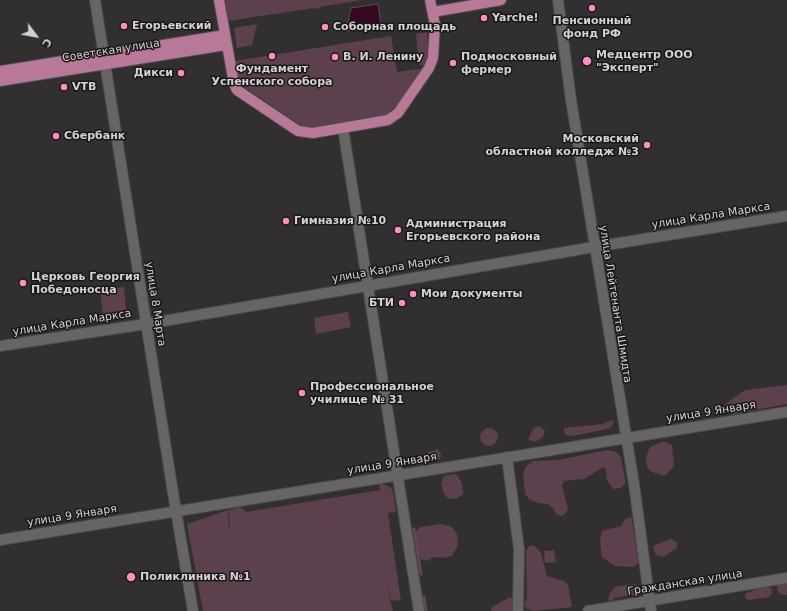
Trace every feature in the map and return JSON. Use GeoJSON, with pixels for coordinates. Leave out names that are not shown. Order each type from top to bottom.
{"type":"FeatureCollection","features":[{"type":"Feature","properties":{"kind":"main road"},"geometry":{"type":"LineString","coordinates":[[219,0],[234,84],[242,94],[298,131],[313,133],[388,120],[398,114],[429,68],[433,58],[435,25],[432,0]]}},
{"type":"Feature","properties":{"kind":"main road"},"geometry":{"type":"LineString","coordinates":[[433,12],[501,0]]}},
{"type":"Feature","properties":{"kind":"main road","name":"Советская улица"},"geometry":{"type":"LineString","coordinates":[[0,81],[105,60],[226,40]]}},
{"type":"Feature","properties":{"kind":"main road","name":"Советская улица"},"geometry":{"type":"LineString","coordinates":[[0,71],[105,60]]}},
{"type":"Feature","properties":{"kind":"street","name":"улица 8 Марта"},"geometry":{"type":"LineString","coordinates":[[95,0],[193,611]]}},
{"type":"Feature","properties":{"kind":"street","name":"улица Лейтенанта Шмидта"},"geometry":{"type":"LineString","coordinates":[[558,0],[594,247],[625,438],[634,484],[650,606]]}},
{"type":"Feature","properties":{"kind":"street"},"geometry":{"type":"LineString","coordinates":[[343,128],[419,611]]}},
{"type":"Feature","properties":{"kind":"street","name":"улица Карла Маркса"},"geometry":{"type":"LineString","coordinates":[[0,346],[146,324],[368,285],[787,216]]}},
{"type":"Feature","properties":{"kind":"street","name":"улица 9 Января"},"geometry":{"type":"LineString","coordinates":[[0,540],[787,412]]}},
{"type":"Feature","properties":{"kind":"street"},"geometry":{"type":"LineString","coordinates":[[507,457],[519,549],[518,611]]}},
{"type":"Feature","properties":{"kind":"street","name":"Гражданская улица"},"geometry":{"type":"LineString","coordinates":[[588,611],[650,606],[787,578]]}},
{"type":"Feature","properties":{"kind":"shaded area"},"geometry":{"type":"Polygon","coordinates":[[[225,0],[362,0],[320,7],[319,9],[314,8],[228,21],[225,0]]]}},
{"type":"Feature","properties":{"kind":"shaded area"},"geometry":{"type":"Polygon","coordinates":[[[378,4],[381,25],[346,31],[351,8],[378,4]]]}},
{"type":"Feature","properties":{"kind":"shaded area"},"geometry":{"type":"Polygon","coordinates":[[[257,24],[252,45],[237,48],[234,28],[257,24]]]}},
{"type":"Feature","properties":{"kind":"shaded area"},"geometry":{"type":"Polygon","coordinates":[[[427,32],[429,48],[427,59],[424,65],[419,65],[416,34],[427,32]]]}},
{"type":"Feature","properties":{"kind":"shaded area"},"geometry":{"type":"Polygon","coordinates":[[[391,36],[397,72],[419,69],[422,71],[394,111],[387,116],[315,129],[303,127],[244,87],[238,76],[235,61],[391,36]]]}},
{"type":"Feature","properties":{"kind":"shaded area"},"geometry":{"type":"Polygon","coordinates":[[[124,287],[126,309],[120,313],[103,315],[100,290],[124,287]]]}},
{"type":"Feature","properties":{"kind":"shaded area"},"geometry":{"type":"Polygon","coordinates":[[[348,312],[351,327],[316,334],[314,318],[348,312]]]}},
{"type":"Feature","properties":{"kind":"shaded area"},"geometry":{"type":"Polygon","coordinates":[[[787,385],[787,404],[733,414],[726,413],[720,408],[745,390],[787,385]]]}},
{"type":"Feature","properties":{"kind":"shaded area"},"geometry":{"type":"Polygon","coordinates":[[[612,420],[614,422],[611,428],[574,436],[565,435],[564,428],[603,424],[612,420]]]}},
{"type":"Feature","properties":{"kind":"shaded area"},"geometry":{"type":"Polygon","coordinates":[[[539,426],[545,430],[543,437],[535,442],[528,439],[533,429],[539,426]]]}},
{"type":"Feature","properties":{"kind":"shaded area"},"geometry":{"type":"Polygon","coordinates":[[[489,428],[495,431],[498,437],[495,443],[489,446],[483,443],[480,437],[483,431],[489,428]]]}},
{"type":"Feature","properties":{"kind":"shaded area"},"geometry":{"type":"Polygon","coordinates":[[[664,441],[672,445],[674,466],[665,476],[652,472],[647,467],[646,457],[650,447],[664,441]]]}},
{"type":"Feature","properties":{"kind":"shaded area"},"geometry":{"type":"Polygon","coordinates":[[[438,449],[441,454],[440,459],[426,463],[424,457],[428,452],[438,449]]]}},
{"type":"Feature","properties":{"kind":"shaded area"},"geometry":{"type":"Polygon","coordinates":[[[607,450],[616,452],[621,457],[625,484],[621,488],[613,489],[607,480],[604,467],[584,479],[564,481],[562,486],[568,509],[566,513],[561,516],[556,514],[553,508],[548,504],[530,500],[525,494],[523,475],[526,466],[533,461],[559,460],[607,450]]]}},
{"type":"Feature","properties":{"kind":"shaded area"},"geometry":{"type":"Polygon","coordinates":[[[456,474],[462,483],[463,494],[457,498],[449,499],[444,494],[441,483],[444,476],[456,474]]]}},
{"type":"Feature","properties":{"kind":"shaded area"},"geometry":{"type":"Polygon","coordinates":[[[379,483],[389,486],[393,491],[396,512],[388,513],[401,601],[391,600],[386,584],[393,611],[203,611],[187,524],[228,510],[229,527],[222,529],[230,527],[229,510],[241,507],[246,512],[380,490],[379,483]]]}},
{"type":"Feature","properties":{"kind":"shaded area"},"geometry":{"type":"Polygon","coordinates":[[[631,515],[639,563],[634,567],[615,566],[602,557],[600,541],[602,531],[621,526],[625,519],[631,517],[631,515]]]}},
{"type":"Feature","properties":{"kind":"shaded area"},"geometry":{"type":"Polygon","coordinates":[[[441,524],[452,527],[457,534],[458,545],[452,556],[443,558],[434,557],[427,561],[421,559],[415,541],[415,532],[420,527],[441,524]]]}},
{"type":"Feature","properties":{"kind":"shaded area"},"geometry":{"type":"Polygon","coordinates":[[[671,539],[677,542],[677,548],[663,557],[656,555],[653,546],[671,539]]]}},
{"type":"Feature","properties":{"kind":"shaded area"},"geometry":{"type":"Polygon","coordinates":[[[530,545],[536,547],[541,553],[547,576],[564,581],[568,584],[572,607],[534,611],[527,609],[524,605],[527,598],[526,551],[530,545]]]}},
{"type":"Feature","properties":{"kind":"shaded area"},"geometry":{"type":"Polygon","coordinates":[[[554,550],[556,562],[545,563],[544,551],[554,550]]]}},
{"type":"Feature","properties":{"kind":"shaded area"},"geometry":{"type":"Polygon","coordinates":[[[787,581],[787,595],[778,593],[777,586],[787,581]]]}},
{"type":"Feature","properties":{"kind":"shaded area"},"geometry":{"type":"Polygon","coordinates":[[[633,584],[639,585],[642,594],[614,598],[611,602],[608,599],[610,593],[615,587],[633,584]]]}},
{"type":"Feature","properties":{"kind":"shaded area"},"geometry":{"type":"Polygon","coordinates":[[[766,586],[771,588],[772,594],[769,597],[749,600],[745,598],[746,593],[766,586]]]}},
{"type":"Feature","properties":{"kind":"shaded area"},"geometry":{"type":"Polygon","coordinates":[[[510,597],[516,601],[516,606],[512,611],[491,611],[492,607],[510,597]]]}},
{"type":"Feature","properties":{"kind":"waterway"},"geometry":{"type":"LineString","coordinates":[[414,529],[421,574]]}},
{"type":"Feature","properties":{"kind":"waterway"},"geometry":{"type":"LineString","coordinates":[[424,597],[426,611]]}},
{"type":"Feature","properties":{"kind":"place","name":"Пенсионный фонд РФ"},"geometry":{"type":"Point","coordinates":[592,8]}},
{"type":"Feature","properties":{"kind":"place","name":"Yarche!"},"geometry":{"type":"Point","coordinates":[484,18]}},
{"type":"Feature","properties":{"kind":"place","name":"Егорьевский"},"geometry":{"type":"Point","coordinates":[124,26]}},
{"type":"Feature","properties":{"kind":"place","name":"Соборная площадь"},"geometry":{"type":"Point","coordinates":[325,27]}},
{"type":"Feature","properties":{"kind":"place","name":"Фундамент Успенского собора"},"geometry":{"type":"Point","coordinates":[272,56]}},
{"type":"Feature","properties":{"kind":"place","name":"В. И. Ленину"},"geometry":{"type":"Point","coordinates":[335,57]}},
{"type":"Feature","properties":{"kind":"place","name":"Медцентр ООО \"Эксперт\""},"geometry":{"type":"Point","coordinates":[587,61]}},
{"type":"Feature","properties":{"kind":"place","name":"Подмосковный фермер"},"geometry":{"type":"Point","coordinates":[453,63]}},
{"type":"Feature","properties":{"kind":"place","name":"Дикси"},"geometry":{"type":"Point","coordinates":[181,73]}},
{"type":"Feature","properties":{"kind":"place","name":"VTB"},"geometry":{"type":"Point","coordinates":[64,87]}},
{"type":"Feature","properties":{"kind":"place","name":"Сбербанк"},"geometry":{"type":"Point","coordinates":[56,136]}},
{"type":"Feature","properties":{"kind":"place","name":"Московский областной колледж №3"},"geometry":{"type":"Point","coordinates":[647,145]}},
{"type":"Feature","properties":{"kind":"place","name":"Гимназия №10"},"geometry":{"type":"Point","coordinates":[286,221]}},
{"type":"Feature","properties":{"kind":"place","name":"Администрация Егорьевского района"},"geometry":{"type":"Point","coordinates":[398,230]}},
{"type":"Feature","properties":{"kind":"place","name":"Церковь Георгия Победоносца"},"geometry":{"type":"Point","coordinates":[23,283]}},
{"type":"Feature","properties":{"kind":"place","name":"Мои документы"},"geometry":{"type":"Point","coordinates":[413,294]}},
{"type":"Feature","properties":{"kind":"place","name":"БТИ"},"geometry":{"type":"Point","coordinates":[402,303]}},
{"type":"Feature","properties":{"kind":"place","name":"Профессиональное училище № 31"},"geometry":{"type":"Point","coordinates":[302,393]}},
{"type":"Feature","properties":{"kind":"place","name":"Поликлиника №1"},"geometry":{"type":"Point","coordinates":[131,577]}}]}
